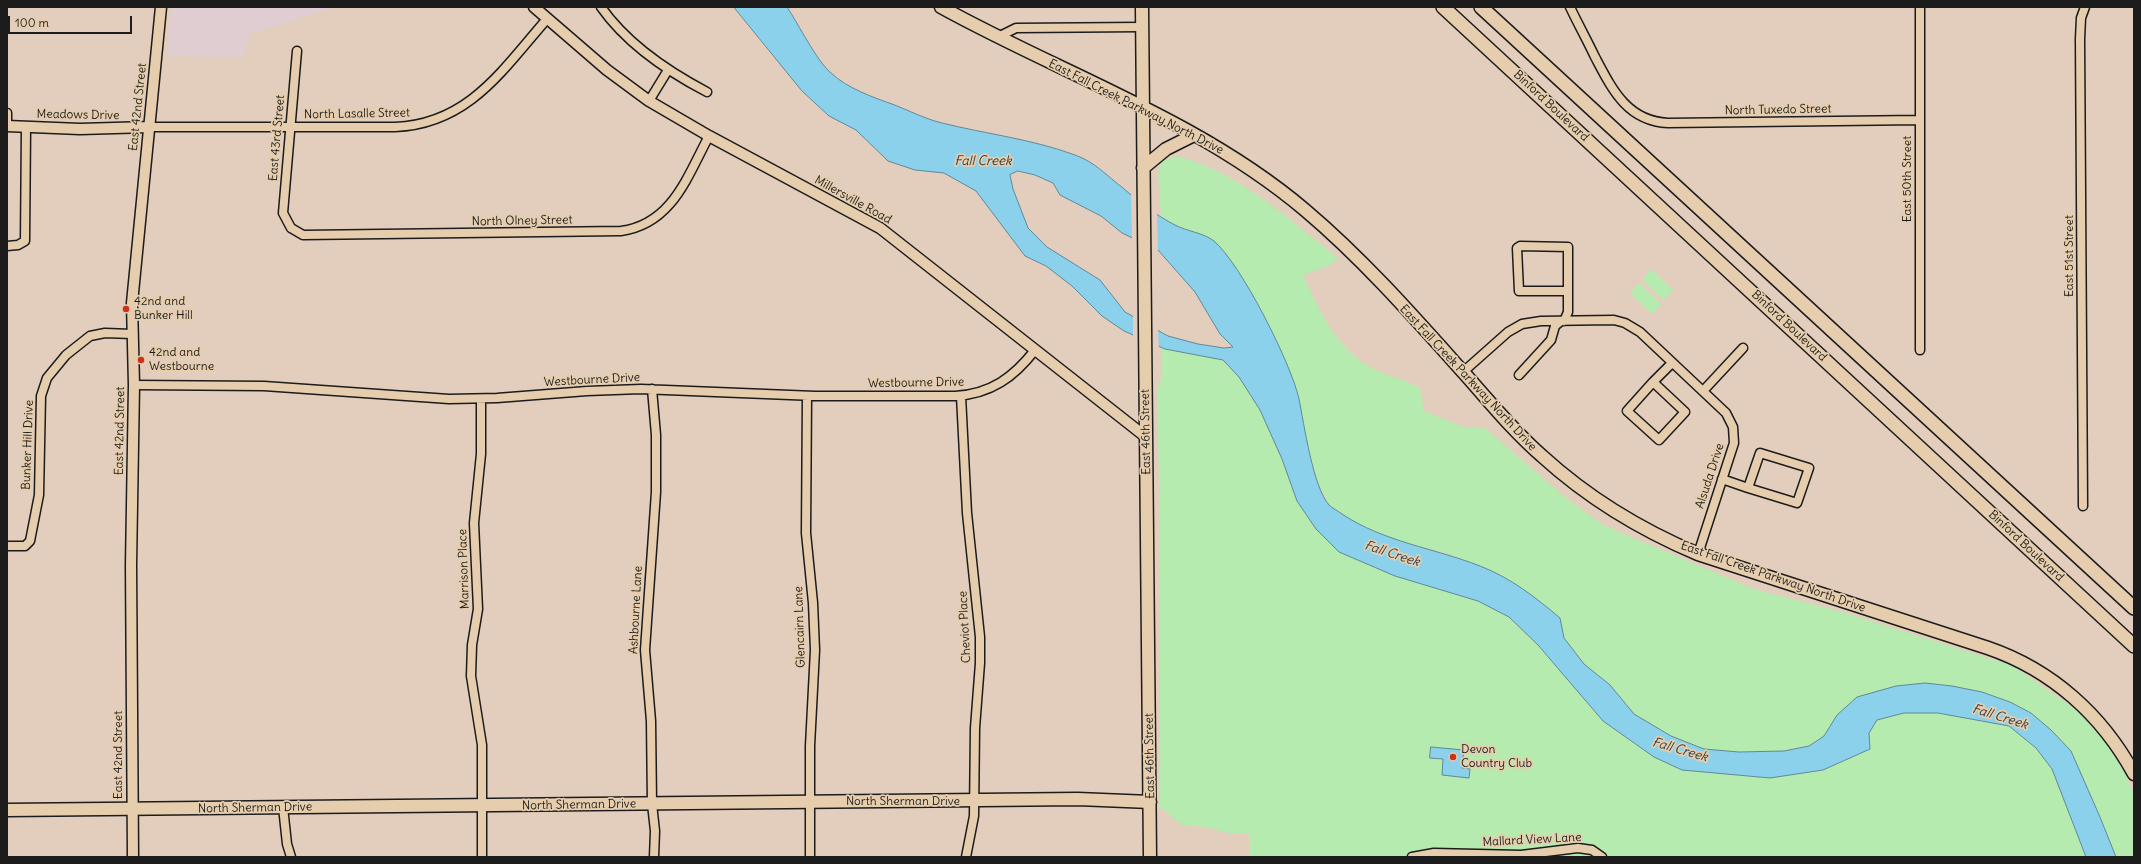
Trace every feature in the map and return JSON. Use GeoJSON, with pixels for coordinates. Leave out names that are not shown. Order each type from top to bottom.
{"type":"FeatureCollection","features":[{"type":"Feature","properties":{"kind":"main road","name":"East Fall Creek Parkway North Drive"},"geometry":{"type":"LineString","coordinates":[[941,7],[1194,135],[1239,162],[1304,209],[1360,261],[1523,439],[1569,479],[1597,500],[1636,524],[1698,554],[1988,648],[2021,662],[2055,682],[2085,708],[2111,736],[2134,774]]}},
{"type":"Feature","properties":{"kind":"main road","name":"East 46th Street"},"geometry":{"type":"LineString","coordinates":[[1142,7],[1144,367],[1150,857]]}},
{"type":"Feature","properties":{"kind":"main road","name":"Binford Boulevard"},"geometry":{"type":"LineString","coordinates":[[1443,7],[2134,646]]}},
{"type":"Feature","properties":{"kind":"main road"},"geometry":{"type":"LineString","coordinates":[[1482,7],[2134,608]]}},
{"type":"Feature","properties":{"kind":"main road"},"geometry":{"type":"LineString","coordinates":[[1143,168],[1166,149],[1194,135]]}},
{"type":"Feature","properties":{"kind":"main road","name":"North Sherman Drive"},"geometry":{"type":"LineString","coordinates":[[7,810],[1078,799],[1150,802]]}},
{"type":"Feature","properties":{"kind":"street","name":"East 42nd Street"},"geometry":{"type":"LineString","coordinates":[[133,857],[131,565],[134,385],[132,303],[161,7]]}},
{"type":"Feature","properties":{"kind":"street","name":"Millersville Road"},"geometry":{"type":"LineString","coordinates":[[534,7],[618,79],[649,102],[880,228],[1146,437]]}},
{"type":"Feature","properties":{"kind":"street"},"geometry":{"type":"LineString","coordinates":[[601,7],[623,33],[668,70],[707,92]]}},
{"type":"Feature","properties":{"kind":"street","name":"North Tuxedo Street"},"geometry":{"type":"LineString","coordinates":[[1570,7],[1613,90],[1624,105],[1638,115],[1653,121],[1668,123],[1920,120]]}},
{"type":"Feature","properties":{"kind":"street","name":"East 50th Street"},"geometry":{"type":"LineString","coordinates":[[1920,7],[1920,350]]}},
{"type":"Feature","properties":{"kind":"street","name":"East 51st Street"},"geometry":{"type":"LineString","coordinates":[[2083,506],[2080,39],[2081,18],[2085,7]]}},
{"type":"Feature","properties":{"kind":"street","name":"North Lasalle Street"},"geometry":{"type":"LineString","coordinates":[[149,127],[406,126],[430,122],[448,115],[462,107],[483,91],[547,19]]}},
{"type":"Feature","properties":{"kind":"street"},"geometry":{"type":"LineString","coordinates":[[998,37],[1016,28],[1142,28]]}},
{"type":"Feature","properties":{"kind":"street","name":"East 43rd Street"},"geometry":{"type":"LineString","coordinates":[[290,227],[285,219],[283,209],[297,50]]}},
{"type":"Feature","properties":{"kind":"street"},"geometry":{"type":"LineString","coordinates":[[649,102],[668,70]]}},
{"type":"Feature","properties":{"kind":"street"},"geometry":{"type":"LineString","coordinates":[[7,113],[7,126]]}},
{"type":"Feature","properties":{"kind":"street","name":"Meadows Drive"},"geometry":{"type":"LineString","coordinates":[[7,126],[80,129],[149,127]]}},
{"type":"Feature","properties":{"kind":"street"},"geometry":{"type":"LineString","coordinates":[[7,246],[18,245],[25,241],[26,127]]}},
{"type":"Feature","properties":{"kind":"street","name":"North Olney Street"},"geometry":{"type":"LineString","coordinates":[[290,227],[301,234],[310,236],[628,230],[650,222],[668,208],[677,196],[709,136]]}},
{"type":"Feature","properties":{"kind":"street"},"geometry":{"type":"LineString","coordinates":[[1519,375],[1551,340],[1555,326],[1568,312],[1568,291],[1568,247],[1517,248],[1519,291],[1568,291]]}},
{"type":"Feature","properties":{"kind":"street","name":"Alsuda Drive"},"geometry":{"type":"LineString","coordinates":[[1463,372],[1515,328],[1530,322],[1610,320],[1624,323],[1640,332],[1726,413],[1733,427],[1734,443],[1698,554]]}},
{"type":"Feature","properties":{"kind":"street","name":"Bunker Hill Drive"},"geometry":{"type":"LineString","coordinates":[[7,546],[25,546],[30,541],[39,495],[40,403],[47,378],[66,355],[90,336],[114,332],[132,334]]}},
{"type":"Feature","properties":{"kind":"street"},"geometry":{"type":"LineString","coordinates":[[1703,391],[1743,348]]}},
{"type":"Feature","properties":{"kind":"street","name":"Westbourne Drive"},"geometry":{"type":"LineString","coordinates":[[134,385],[257,386],[417,398],[482,399],[587,391],[652,389],[807,396],[960,396],[983,392],[1000,384],[1018,370],[1035,350]]}},
{"type":"Feature","properties":{"kind":"street"},"geometry":{"type":"LineString","coordinates":[[1653,382],[1685,412],[1659,440],[1627,411],[1653,382],[1672,363]]}},
{"type":"Feature","properties":{"kind":"street","name":"Ashbourne Lane"},"geometry":{"type":"LineString","coordinates":[[652,389],[656,435],[656,492],[645,643],[650,715],[652,804],[655,831],[654,857]]}},
{"type":"Feature","properties":{"kind":"street","name":"Glencairn Lane"},"geometry":{"type":"LineString","coordinates":[[807,396],[806,533],[813,603],[815,650],[810,746],[810,857]]}},
{"type":"Feature","properties":{"kind":"street","name":"Cheviot Place"},"geometry":{"type":"LineString","coordinates":[[960,396],[967,513],[980,636],[980,663],[975,728],[972,834],[966,857]]}},
{"type":"Feature","properties":{"kind":"street","name":"Marrison Place"},"geometry":{"type":"LineString","coordinates":[[482,399],[481,448],[474,523],[478,609],[472,645],[471,676],[482,745],[482,857]]}},
{"type":"Feature","properties":{"kind":"street"},"geometry":{"type":"LineString","coordinates":[[1722,480],[1748,488],[1797,503],[1809,468],[1760,452],[1748,488]]}},
{"type":"Feature","properties":{"kind":"street"},"geometry":{"type":"LineString","coordinates":[[283,807],[287,844],[291,857]]}},
{"type":"Feature","properties":{"kind":"street","name":"Mallard View Lane"},"geometry":{"type":"LineString","coordinates":[[1412,857],[1434,853],[1521,855],[1578,848],[1592,850],[1602,857]]}},
{"type":"Feature","properties":{"kind":"shaded area"},"geometry":{"type":"Polygon","coordinates":[[[171,7],[336,7],[249,34],[244,57],[168,56],[171,7]]]}},
{"type":"Feature","properties":{"kind":"green space"},"geometry":{"type":"Polygon","coordinates":[[[1177,156],[1199,163],[1242,185],[1282,213],[1338,258],[1330,265],[1303,275],[1323,316],[1340,341],[1350,352],[1374,369],[1420,388],[1424,411],[1464,427],[1484,427],[1566,498],[1603,525],[1754,589],[1842,612],[2013,666],[2081,713],[2105,741],[2125,773],[2134,795],[2134,857],[2116,857],[2089,790],[2051,730],[2031,713],[2010,702],[1982,692],[1925,683],[1857,697],[1837,715],[1824,736],[1809,746],[1784,751],[1739,752],[1704,749],[1671,736],[1633,714],[1610,685],[1584,664],[1564,638],[1560,618],[1484,568],[1445,553],[1389,538],[1359,525],[1329,505],[1316,478],[1302,424],[1298,397],[1273,335],[1250,291],[1189,232],[1172,224],[1161,216],[1158,173],[1162,161],[1177,156]]]}},
{"type":"Feature","properties":{"kind":"green space"},"geometry":{"type":"Polygon","coordinates":[[[1651,269],[1673,290],[1664,300],[1642,280],[1651,269]]]}},
{"type":"Feature","properties":{"kind":"green space"},"geometry":{"type":"Polygon","coordinates":[[[1639,283],[1661,304],[1652,314],[1630,293],[1639,283]]]}},
{"type":"Feature","properties":{"kind":"green space"},"geometry":{"type":"Polygon","coordinates":[[[1162,348],[1222,360],[1239,377],[1260,410],[1282,459],[1297,501],[1316,529],[1339,552],[1395,576],[1478,601],[1509,617],[1538,645],[1603,721],[1654,757],[1682,770],[1770,778],[1823,770],[1870,749],[1869,733],[1877,720],[1904,713],[1938,713],[2009,726],[2036,748],[2052,769],[2086,857],[1249,857],[1249,834],[1228,833],[1206,827],[1182,825],[1160,807],[1160,525],[1157,391],[1161,379],[1162,348]]]}},
{"type":"Feature","properties":{"kind":"water","name":"Fall Creek"},"geometry":{"type":"Polygon","coordinates":[[[734,7],[787,7],[819,60],[831,73],[852,88],[936,121],[1059,149],[1075,155],[1089,161],[1141,203],[1161,217],[1179,227],[1210,238],[1225,253],[1238,270],[1276,339],[1299,399],[1306,439],[1318,484],[1329,505],[1358,524],[1392,538],[1480,566],[1512,582],[1560,618],[1564,638],[1584,664],[1610,685],[1634,714],[1671,736],[1704,749],[1739,752],[1784,751],[1809,746],[1824,736],[1837,715],[1857,697],[1896,686],[1925,683],[1952,686],[1982,692],[2010,702],[2031,713],[2051,730],[2071,751],[2116,857],[2086,857],[2052,769],[2036,748],[2009,726],[1938,713],[1904,713],[1877,720],[1869,733],[1870,749],[1823,770],[1770,778],[1682,770],[1654,757],[1603,721],[1538,645],[1509,617],[1478,601],[1395,576],[1339,552],[1316,529],[1297,501],[1282,459],[1260,410],[1239,377],[1223,360],[1165,349],[1124,331],[1102,316],[1072,286],[1046,266],[1025,256],[976,191],[944,173],[915,170],[888,161],[856,130],[829,116],[802,91],[734,7]],[[1018,171],[1010,175],[1013,189],[1028,228],[1047,247],[1100,280],[1125,312],[1168,336],[1198,344],[1224,348],[1233,347],[1220,334],[1195,292],[1158,250],[1122,233],[1101,216],[1060,195],[1053,183],[1035,175],[1018,171]]]}},
{"type":"Feature","properties":{"kind":"water"},"geometry":{"type":"Polygon","coordinates":[[[1431,747],[1464,750],[1462,768],[1470,769],[1469,778],[1442,775],[1443,759],[1430,758],[1431,747]]]}},
{"type":"Feature","properties":{"kind":"pier"},"geometry":{"type":"Polygon","coordinates":[[[1131,192],[1157,211],[1158,252],[1132,240],[1131,192]]]}},
{"type":"Feature","properties":{"kind":"pier"},"geometry":{"type":"Polygon","coordinates":[[[1133,314],[1158,329],[1159,348],[1133,337],[1133,314]]]}},
{"type":"Feature","properties":{"kind":"place","name":"42nd and Bunker Hill"},"geometry":{"type":"Point","coordinates":[126,309]}},
{"type":"Feature","properties":{"kind":"place","name":"42nd and Westbourne"},"geometry":{"type":"Point","coordinates":[141,360]}},
{"type":"Feature","properties":{"kind":"place","name":"Devon Country Club"},"geometry":{"type":"Point","coordinates":[1453,757]}}]}
